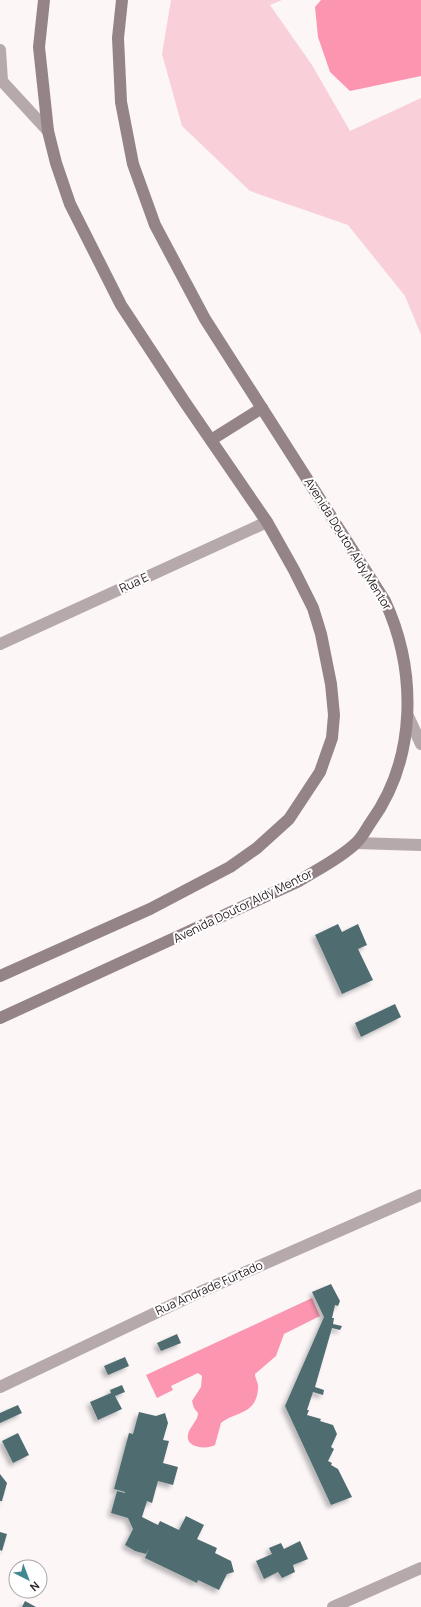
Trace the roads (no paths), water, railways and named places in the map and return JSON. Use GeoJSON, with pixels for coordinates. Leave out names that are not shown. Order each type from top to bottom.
{"type":"FeatureCollection","features":[{"type":"Feature","properties":{"kind":"street"},"geometry":{"type":"LineString","coordinates":[[0,976],[150,909],[230,867],[257,848],[288,819],[320,772],[332,738],[334,715],[331,684],[321,634],[313,608],[267,522],[184,401],[121,305],[70,204],[56,163],[48,131],[38,47],[44,0]]}},
{"type":"Feature","properties":{"kind":"street","name":"Avenida Doutor Aldy Mentor"},"geometry":{"type":"LineString","coordinates":[[0,1018],[299,881],[336,859],[356,843],[377,814],[390,791],[400,760],[408,716],[408,693],[400,644],[394,622],[385,601],[205,319],[155,225],[133,164],[121,102],[118,68],[118,22],[122,0]]}},
{"type":"Feature","properties":{"kind":"street"},"geometry":{"type":"LineString","coordinates":[[0,50],[1,80],[48,131]]}},
{"type":"Feature","properties":{"kind":"street"},"geometry":{"type":"LineString","coordinates":[[211,440],[262,408]]}},
{"type":"Feature","properties":{"kind":"street","name":"Rua E"},"geometry":{"type":"LineString","coordinates":[[0,644],[267,522]]}},
{"type":"Feature","properties":{"kind":"street"},"geometry":{"type":"LineString","coordinates":[[408,716],[421,744]]}},
{"type":"Feature","properties":{"kind":"street"},"geometry":{"type":"LineString","coordinates":[[356,843],[421,845]]}},
{"type":"Feature","properties":{"kind":"street","name":"Rua Andrade Furtado"},"geometry":{"type":"LineString","coordinates":[[0,1387],[191,1296],[421,1195]]}},
{"type":"Feature","properties":{"kind":"street"},"geometry":{"type":"LineString","coordinates":[[333,1607],[421,1568]]}}]}
